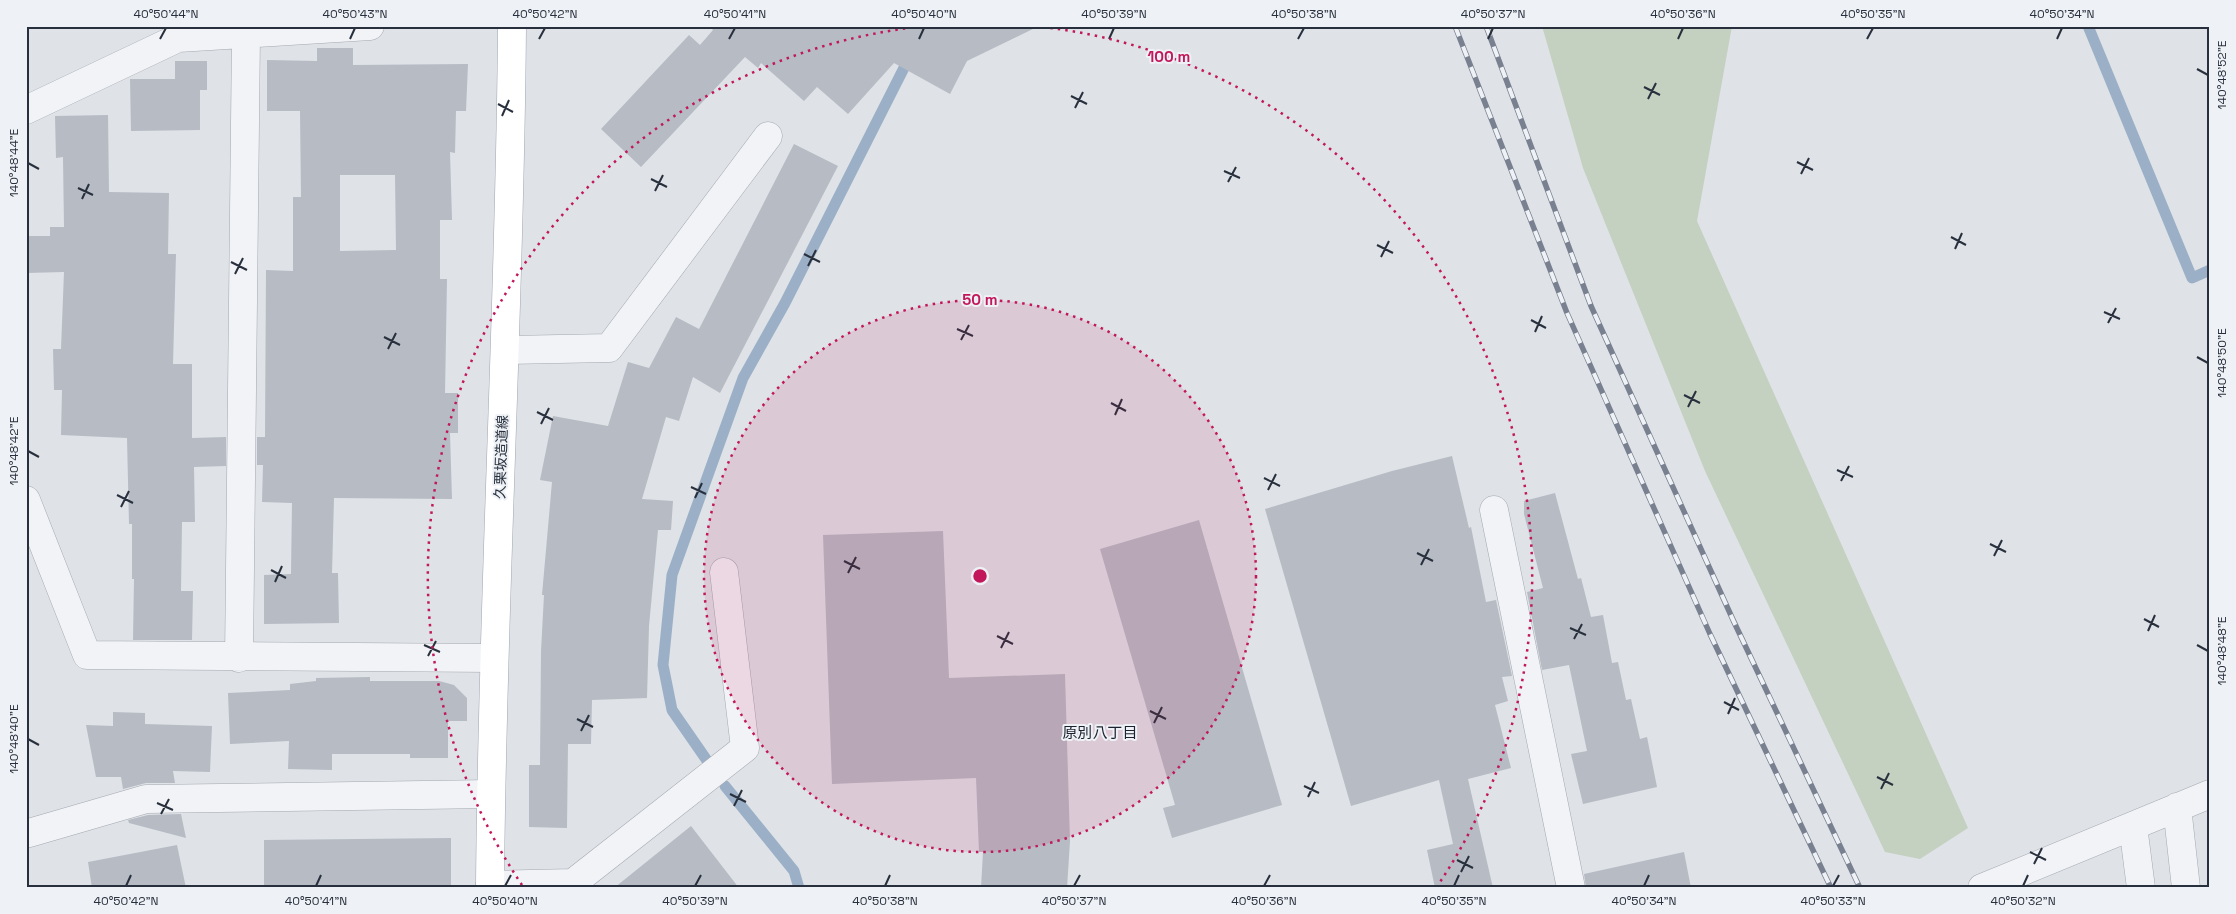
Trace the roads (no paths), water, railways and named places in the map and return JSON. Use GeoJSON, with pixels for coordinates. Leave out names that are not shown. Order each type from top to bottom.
{"type":"FeatureCollection","features":[{"type":"Feature","properties":{"kind":"main road","name":"久栗坂造道線"},"geometry":{"type":"LineString","coordinates":[[490,886],[493,658],[511,192],[512,26]]}},
{"type":"Feature","properties":{"kind":"street"},"geometry":{"type":"LineString","coordinates":[[26,110],[178,38],[370,26]]}},
{"type":"Feature","properties":{"kind":"street"},"geometry":{"type":"LineString","coordinates":[[239,658],[246,34]]}},
{"type":"Feature","properties":{"kind":"street"},"geometry":{"type":"LineString","coordinates":[[505,350],[609,348],[768,136]]}},
{"type":"Feature","properties":{"kind":"street"},"geometry":{"type":"LineString","coordinates":[[26,500],[87,655],[239,658],[493,658]]}},
{"type":"Feature","properties":{"kind":"street"},"geometry":{"type":"LineString","coordinates":[[1494,510],[1571,888]]}},
{"type":"Feature","properties":{"kind":"street"},"geometry":{"type":"LineString","coordinates":[[490,886],[573,883],[745,748],[724,572]]}},
{"type":"Feature","properties":{"kind":"street"},"geometry":{"type":"LineString","coordinates":[[29,833],[146,799],[490,794]]}},
{"type":"Feature","properties":{"kind":"street"},"geometry":{"type":"LineString","coordinates":[[1982,888],[2210,794]]}},
{"type":"Feature","properties":{"kind":"street"},"geometry":{"type":"LineString","coordinates":[[2177,807],[2186,888]]}},
{"type":"Feature","properties":{"kind":"street"},"geometry":{"type":"LineString","coordinates":[[2133,826],[2141,888]]}},
{"type":"Feature","properties":{"kind":"waterway"},"geometry":{"type":"LineString","coordinates":[[2088,26],[2192,278],[2210,270]]}},
{"type":"Feature","properties":{"kind":"waterway"},"geometry":{"type":"LineString","coordinates":[[708,762],[672,710],[663,665],[672,575],[743,378],[785,303],[910,56]]}},
{"type":"Feature","properties":{"kind":"waterway"},"geometry":{"type":"LineString","coordinates":[[725,786],[794,871],[799,888]]}},
{"type":"Feature","properties":{"kind":"railway"},"geometry":{"type":"LineString","coordinates":[[1455,26],[1567,313],[1710,634],[1831,888]]}},
{"type":"Feature","properties":{"kind":"railway"},"geometry":{"type":"LineString","coordinates":[[1486,26],[1591,306],[1734,622],[1860,888]]}},
{"type":"Feature","properties":{"kind":"district","name":"原別八丁目"},"geometry":{"type":"Point","coordinates":[1100,733]}}]}
